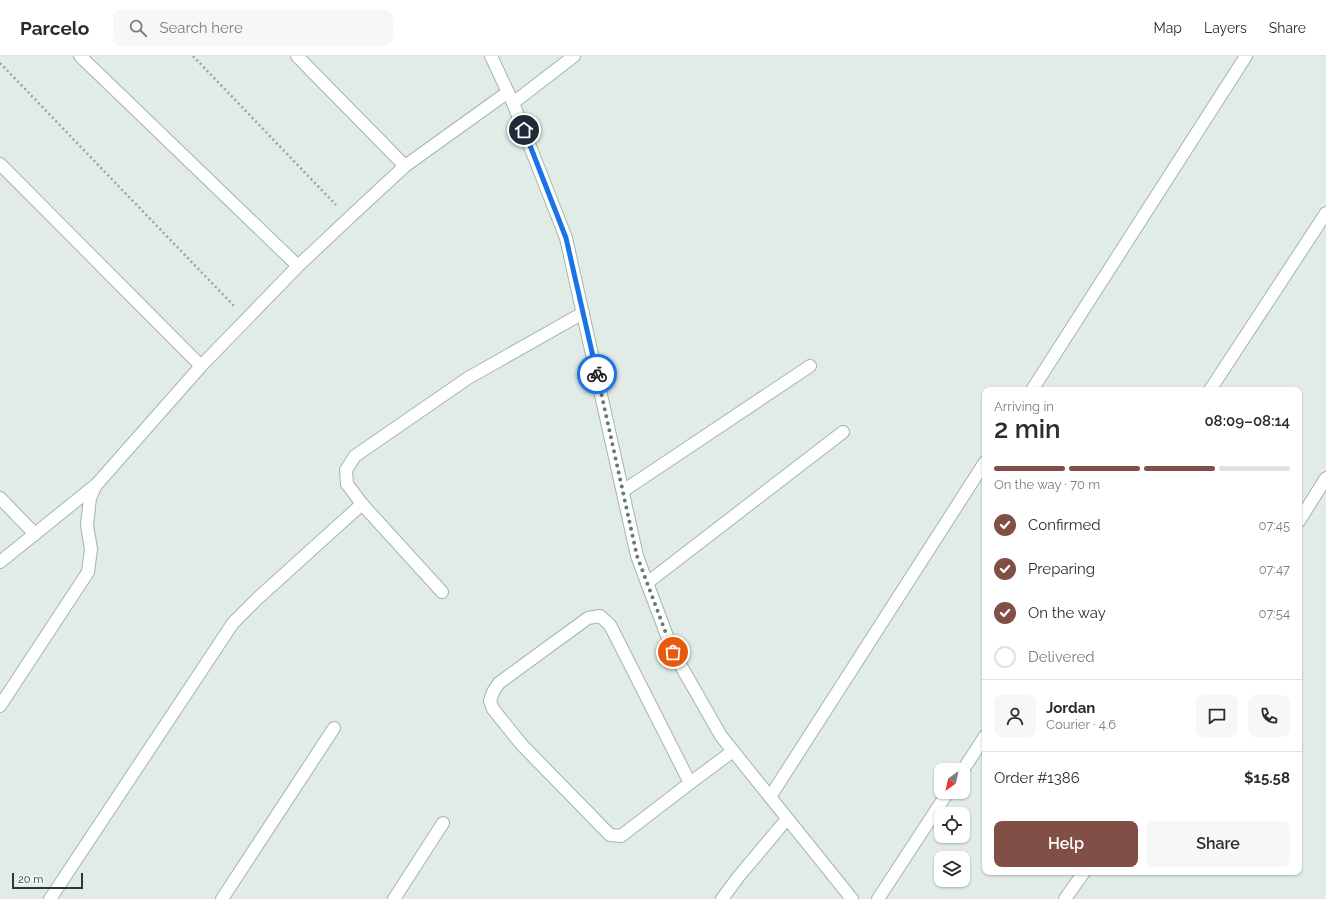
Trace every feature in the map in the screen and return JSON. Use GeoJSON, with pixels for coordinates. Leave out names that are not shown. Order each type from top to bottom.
{"type":"FeatureCollection","features":[{"type":"Feature","properties":{"kind":"street"},"geometry":{"type":"LineString","coordinates":[[80,56],[298,266]]}},
{"type":"Feature","properties":{"kind":"street"},"geometry":{"type":"LineString","coordinates":[[297,56],[405,166]]}},
{"type":"Feature","properties":{"kind":"street"},"geometry":{"type":"LineString","coordinates":[[491,56],[511,97],[566,238],[637,556],[673,652],[721,736],[852,899]]}},
{"type":"Feature","properties":{"kind":"street"},"geometry":{"type":"LineString","coordinates":[[0,562],[97,484],[201,366],[298,266],[405,166],[574,56]]}},
{"type":"Feature","properties":{"kind":"street"},"geometry":{"type":"LineString","coordinates":[[1034,387],[1246,56]]}},
{"type":"Feature","properties":{"kind":"street"},"geometry":{"type":"LineString","coordinates":[[0,164],[201,366]]}},
{"type":"Feature","properties":{"kind":"street"},"geometry":{"type":"LineString","coordinates":[[1212,387],[1326,213]]}},
{"type":"Feature","properties":{"kind":"street"},"geometry":{"type":"LineString","coordinates":[[442,592],[362,504],[347,484],[346,470],[355,456],[468,378],[583,313]]}},
{"type":"Feature","properties":{"kind":"street"},"geometry":{"type":"LineString","coordinates":[[623,490],[810,366]]}},
{"type":"Feature","properties":{"kind":"street"},"geometry":{"type":"LineString","coordinates":[[647,583],[843,432]]}},
{"type":"Feature","properties":{"kind":"street"},"geometry":{"type":"LineString","coordinates":[[770,797],[982,467]]}},
{"type":"Feature","properties":{"kind":"street"},"geometry":{"type":"LineString","coordinates":[[1302,515],[1326,478]]}},
{"type":"Feature","properties":{"kind":"street"},"geometry":{"type":"LineString","coordinates":[[0,706],[88,572],[90,549],[88,525],[90,498],[97,484]]}},
{"type":"Feature","properties":{"kind":"street"},"geometry":{"type":"LineString","coordinates":[[0,498],[35,534]]}},
{"type":"Feature","properties":{"kind":"street"},"geometry":{"type":"LineString","coordinates":[[50,899],[233,623],[257,598],[362,504]]}},
{"type":"Feature","properties":{"kind":"street"},"geometry":{"type":"LineString","coordinates":[[690,783],[610,626],[600,616],[588,618],[499,683],[493,692],[490,701],[493,709],[522,745],[610,835],[621,836],[733,751]]}},
{"type":"Feature","properties":{"kind":"street"},"geometry":{"type":"LineString","coordinates":[[222,899],[334,728]]}},
{"type":"Feature","properties":{"kind":"street"},"geometry":{"type":"LineString","coordinates":[[967,763],[982,740]]}},
{"type":"Feature","properties":{"kind":"street"},"geometry":{"type":"LineString","coordinates":[[878,899],[943,799]]}},
{"type":"Feature","properties":{"kind":"street"},"geometry":{"type":"LineString","coordinates":[[722,899],[739,876],[787,819]]}},
{"type":"Feature","properties":{"kind":"street"},"geometry":{"type":"LineString","coordinates":[[394,899],[443,823]]}},
{"type":"Feature","properties":{"kind":"street"},"geometry":{"type":"LineString","coordinates":[[1066,899],[1082,875]]}},
{"type":"Feature","properties":{"kind":"path"},"geometry":{"type":"LineString","coordinates":[[193,56],[349,218]]}},
{"type":"Feature","properties":{"kind":"path"},"geometry":{"type":"LineString","coordinates":[[0,63],[247,320]]}},
{"type":"Feature","properties":{"kind":"way so far"},"geometry":{"type":"LineString","coordinates":[[597,374],[637,556],[673,652]]}},
{"type":"Feature","properties":{"kind":"route"},"geometry":{"type":"LineString","coordinates":[[524,130],[566,238],[597,374]]}}]}
